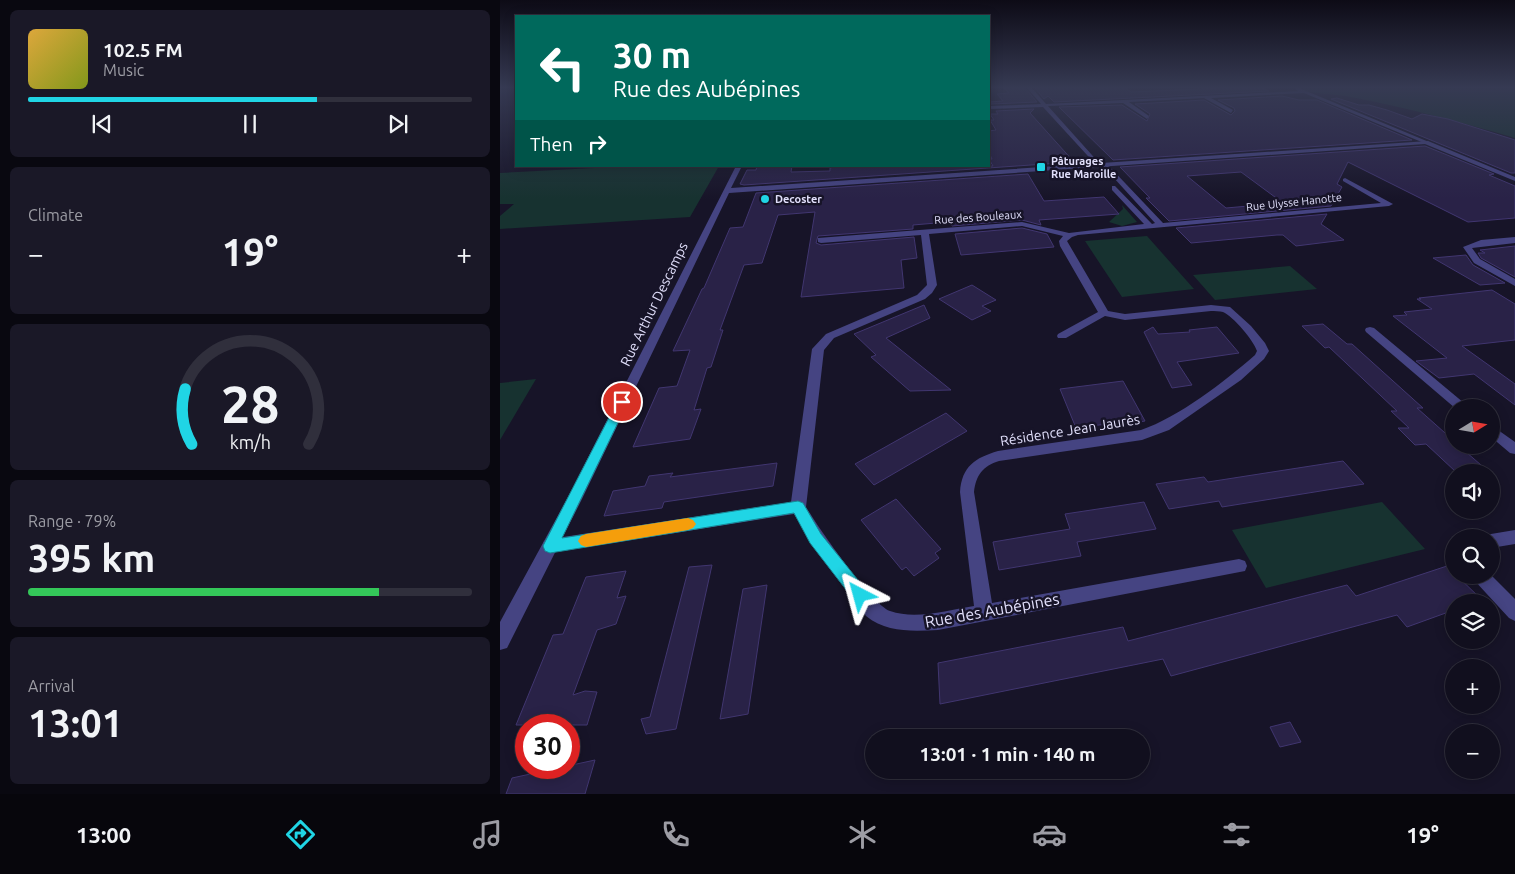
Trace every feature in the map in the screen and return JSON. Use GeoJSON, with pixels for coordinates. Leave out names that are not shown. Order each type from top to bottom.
{"type":"FeatureCollection","features":[{"type":"Feature","properties":{"kind":"street"},"geometry":{"type":"LineString","coordinates":[[1062,125],[1151,226]]}},
{"type":"Feature","properties":{"kind":"street"},"geometry":{"type":"LineString","coordinates":[[1385,125],[1515,179]]}},
{"type":"Feature","properties":{"kind":"street"},"geometry":{"type":"LineString","coordinates":[[726,191],[1426,142]]}},
{"type":"Feature","properties":{"kind":"street"},"geometry":{"type":"LineString","coordinates":[[1099,165],[1162,226]]}},
{"type":"Feature","properties":{"kind":"street","name":"Rue Arthur Descamps"},"geometry":{"type":"LineString","coordinates":[[500,641],[550,546],[738,167]]}},
{"type":"Feature","properties":{"kind":"street","name":"Rue Ulysse Hanotte"},"geometry":{"type":"LineString","coordinates":[[1151,226],[1389,204],[1345,180]]}},
{"type":"Feature","properties":{"kind":"street","name":"Rue des Bouleaux"},"geometry":{"type":"LineString","coordinates":[[821,240],[1022,224],[1069,235],[1151,226]]}},
{"type":"Feature","properties":{"kind":"street","name":"Rue des Bouleaux"},"geometry":{"type":"LineString","coordinates":[[798,507],[818,349],[830,336],[921,297],[929,291],[932,285],[925,232]]}},
{"type":"Feature","properties":{"kind":"street"},"geometry":{"type":"LineString","coordinates":[[1062,336],[1104,313],[1064,246],[1063,241],[1069,235]]}},
{"type":"Feature","properties":{"kind":"street"},"geometry":{"type":"LineString","coordinates":[[1515,240],[1481,243],[1468,247],[1477,261],[1515,283]]}},
{"type":"Feature","properties":{"kind":"street","name":"Résidence Jean Jaurès"},"geometry":{"type":"LineString","coordinates":[[984,612],[967,492],[968,480],[983,461],[1019,451],[1154,432],[1182,416],[1237,377],[1260,357],[1263,351],[1261,345],[1247,328],[1226,309],[1211,308],[1125,317],[1104,313]]}},
{"type":"Feature","properties":{"kind":"street"},"geometry":{"type":"LineString","coordinates":[[1370,330],[1453,399]]}},
{"type":"Feature","properties":{"kind":"street"},"geometry":{"type":"LineString","coordinates":[[1500,437],[1515,449]]}},
{"type":"Feature","properties":{"kind":"street"},"geometry":{"type":"LineString","coordinates":[[550,546],[798,507]]}},
{"type":"Feature","properties":{"kind":"street","name":"Rue des Aubépines"},"geometry":{"type":"LineString","coordinates":[[798,507],[815,539],[869,606],[881,616],[895,621],[917,623],[938,621],[1239,566]]}},
{"type":"Feature","properties":{"kind":"street"},"geometry":{"type":"LineString","coordinates":[[1500,540],[1515,537]]}},
{"type":"Feature","properties":{"kind":"street"},"geometry":{"type":"LineString","coordinates":[[1489,584],[1515,612]]}},
{"type":"Feature","properties":{"kind":"green space"},"geometry":{"type":"Polygon","coordinates":[[[1469,125],[1515,125],[1515,138],[1469,125]]]}},
{"type":"Feature","properties":{"kind":"green space"},"geometry":{"type":"Polygon","coordinates":[[[613,167],[718,167],[690,217],[500,229],[500,216],[514,204],[500,204],[500,173],[613,167]]]}},
{"type":"Feature","properties":{"kind":"green space"},"geometry":{"type":"Polygon","coordinates":[[[1122,205],[1137,222],[1122,226],[1109,222],[1123,209],[1122,205]]]}},
{"type":"Feature","properties":{"kind":"green space"},"geometry":{"type":"Polygon","coordinates":[[[1147,236],[1194,289],[1122,297],[1085,241],[1147,236]]]}},
{"type":"Feature","properties":{"kind":"green space"},"geometry":{"type":"Polygon","coordinates":[[[1290,266],[1317,289],[1215,300],[1193,275],[1290,266]]]}},
{"type":"Feature","properties":{"kind":"green space"},"geometry":{"type":"Polygon","coordinates":[[[536,379],[500,440],[500,383],[536,379]]]}},
{"type":"Feature","properties":{"kind":"green space"},"geometry":{"type":"Polygon","coordinates":[[[1382,502],[1425,549],[1266,588],[1232,530],[1382,502]]]}},
{"type":"Feature","properties":{"kind":"building"},"geometry":{"type":"Polygon","coordinates":[[[993,125],[1041,125],[1074,162],[740,184],[747,170],[756,170],[757,167],[792,167],[791,172],[830,171],[830,168],[834,167],[990,167],[993,166],[990,161],[992,159],[990,155],[990,131],[996,130],[993,125]]]}},
{"type":"Feature","properties":{"kind":"building"},"geometry":{"type":"Polygon","coordinates":[[[1077,125],[1377,125],[1412,140],[1113,160],[1077,125]]]}},
{"type":"Feature","properties":{"kind":"building"},"geometry":{"type":"Polygon","coordinates":[[[1394,125],[1467,125],[1515,140],[1515,173],[1394,125]]]}},
{"type":"Feature","properties":{"kind":"building"},"geometry":{"type":"Polygon","coordinates":[[[1425,146],[1494,174],[1489,175],[1515,186],[1515,218],[1468,222],[1348,162],[1337,184],[1342,187],[1331,206],[1169,221],[1146,198],[1150,198],[1120,167],[1425,146]],[[1241,172],[1187,176],[1226,208],[1283,203],[1241,172]]]}},
{"type":"Feature","properties":{"kind":"building"},"geometry":{"type":"Polygon","coordinates":[[[1028,174],[1044,201],[1104,197],[1119,214],[1039,220],[1041,225],[1022,220],[952,226],[948,222],[913,225],[913,229],[818,236],[816,243],[821,245],[914,237],[917,258],[901,260],[904,288],[801,297],[815,212],[778,215],[762,263],[744,265],[720,330],[723,330],[711,367],[707,368],[694,410],[701,409],[690,439],[633,447],[659,388],[677,386],[690,350],[673,351],[704,288],[730,228],[743,227],[756,193],[1028,174]]]}},
{"type":"Feature","properties":{"kind":"building"},"geometry":{"type":"Polygon","coordinates":[[[1327,214],[1321,224],[1344,240],[1296,246],[1283,235],[1277,235],[1191,243],[1176,228],[1327,214]]]}},
{"type":"Feature","properties":{"kind":"building"},"geometry":{"type":"Polygon","coordinates":[[[1022,228],[1047,234],[1054,247],[961,255],[955,234],[1022,228]]]}},
{"type":"Feature","properties":{"kind":"building"},"geometry":{"type":"Polygon","coordinates":[[[1515,246],[1515,277],[1481,258],[1478,253],[1485,253],[1480,250],[1515,246]]]}},
{"type":"Feature","properties":{"kind":"building"},"geometry":{"type":"Polygon","coordinates":[[[1466,255],[1473,265],[1505,283],[1480,285],[1433,258],[1466,255]]]}},
{"type":"Feature","properties":{"kind":"building"},"geometry":{"type":"Polygon","coordinates":[[[972,285],[996,300],[982,306],[991,311],[972,320],[939,299],[972,285]]]}},
{"type":"Feature","properties":{"kind":"building"},"geometry":{"type":"Polygon","coordinates":[[[1492,290],[1515,304],[1515,340],[1462,346],[1515,384],[1515,405],[1474,374],[1439,378],[1416,361],[1447,358],[1393,316],[1407,315],[1404,312],[1432,309],[1417,299],[1421,299],[1419,298],[1492,290]]]}},
{"type":"Feature","properties":{"kind":"building"},"geometry":{"type":"Polygon","coordinates":[[[924,305],[930,318],[886,338],[951,390],[910,391],[871,357],[876,355],[854,334],[924,305]]]}},
{"type":"Feature","properties":{"kind":"building"},"geometry":{"type":"Polygon","coordinates":[[[1323,324],[1347,344],[1352,344],[1423,408],[1417,408],[1445,433],[1445,454],[1468,454],[1480,464],[1447,464],[1426,444],[1415,445],[1398,428],[1409,428],[1391,411],[1397,411],[1329,347],[1325,348],[1302,326],[1323,324]]]}},
{"type":"Feature","properties":{"kind":"building"},"geometry":{"type":"Polygon","coordinates":[[[1153,327],[1158,334],[1190,332],[1189,330],[1217,327],[1239,353],[1177,362],[1192,385],[1172,388],[1144,332],[1153,327]]]}},
{"type":"Feature","properties":{"kind":"building"},"geometry":{"type":"Polygon","coordinates":[[[1123,381],[1145,421],[1123,425],[1122,422],[1076,428],[1060,389],[1123,381]]]}},
{"type":"Feature","properties":{"kind":"building"},"geometry":{"type":"Polygon","coordinates":[[[946,413],[967,431],[874,485],[855,464],[946,413]]]}},
{"type":"Feature","properties":{"kind":"building"},"geometry":{"type":"Polygon","coordinates":[[[1343,461],[1364,484],[1222,507],[1219,501],[1169,509],[1156,484],[1204,477],[1208,482],[1343,461]]]}},
{"type":"Feature","properties":{"kind":"building"},"geometry":{"type":"Polygon","coordinates":[[[777,463],[773,486],[664,502],[662,508],[604,516],[613,491],[645,486],[649,476],[673,473],[670,477],[777,463]]]}},
{"type":"Feature","properties":{"kind":"building"},"geometry":{"type":"Polygon","coordinates":[[[896,499],[941,549],[935,553],[939,558],[914,576],[906,567],[902,570],[861,520],[896,499]]]}},
{"type":"Feature","properties":{"kind":"building"},"geometry":{"type":"Polygon","coordinates":[[[1144,502],[1156,529],[1077,542],[1081,556],[999,570],[993,542],[1070,529],[1065,514],[1144,502]]]}},
{"type":"Feature","properties":{"kind":"building"},"geometry":{"type":"Polygon","coordinates":[[[712,565],[676,729],[646,734],[641,719],[650,717],[689,567],[712,565]]]}},
{"type":"Feature","properties":{"kind":"building"},"geometry":{"type":"Polygon","coordinates":[[[1445,567],[1445,584],[1466,584],[1476,594],[1445,594],[1445,613],[1407,627],[1397,615],[1171,676],[1163,659],[940,704],[938,663],[1123,627],[1128,641],[1347,585],[1356,596],[1445,567]]]}},
{"type":"Feature","properties":{"kind":"building"},"geometry":{"type":"Polygon","coordinates":[[[626,571],[617,598],[626,596],[616,624],[597,630],[573,695],[585,691],[597,692],[587,725],[580,725],[580,714],[521,714],[553,635],[563,634],[586,577],[626,571]]]}},
{"type":"Feature","properties":{"kind":"building"},"geometry":{"type":"Polygon","coordinates":[[[767,585],[748,714],[720,719],[743,589],[767,585]]]}},
{"type":"Feature","properties":{"kind":"building"},"geometry":{"type":"Polygon","coordinates":[[[1290,722],[1301,742],[1280,747],[1270,727],[1290,722]]]}},
{"type":"Feature","properties":{"kind":"building"},"geometry":{"type":"Polygon","coordinates":[[[595,760],[585,794],[506,794],[512,778],[515,777],[515,779],[580,779],[580,763],[595,760]]]}},
{"type":"Feature","properties":{"kind":"slow traffic"},"geometry":{"type":"LineString","coordinates":[[586,541],[688,524]]}},
{"type":"Feature","properties":{"kind":"place","name":"Pâturages Rue Maroille"},"geometry":{"type":"Point","coordinates":[1041,167]}},
{"type":"Feature","properties":{"kind":"place","name":"Decoster"},"geometry":{"type":"Point","coordinates":[765,199]}},
{"type":"Feature","properties":{"kind":"route"},"geometry":{"type":"LineString","coordinates":[[622,402],[550,546],[798,507],[815,539],[860,595]]}}]}
